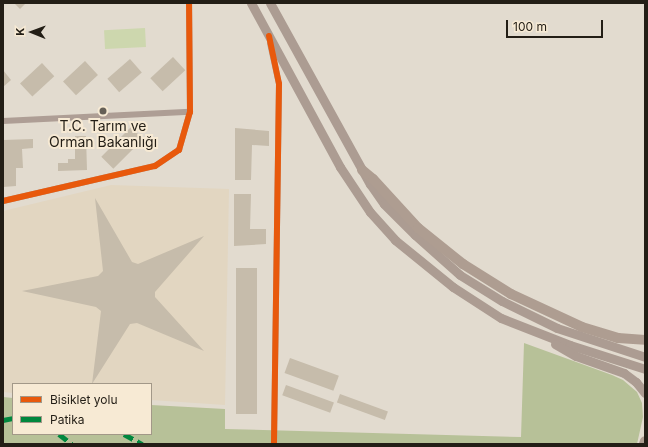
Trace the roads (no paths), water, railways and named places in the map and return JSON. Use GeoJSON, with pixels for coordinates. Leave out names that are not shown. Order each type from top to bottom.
{"type":"FeatureCollection","features":[{"type":"Feature","properties":{"kind":"main road"},"geometry":{"type":"LineString","coordinates":[[251,3],[332,153],[378,223],[412,256],[453,288],[492,313],[536,333],[576,356],[630,376],[645,393]]}},
{"type":"Feature","properties":{"kind":"main road"},"geometry":{"type":"LineString","coordinates":[[270,3],[362,170],[377,195],[399,220],[460,275],[502,302],[544,323],[645,357]]}},
{"type":"Feature","properties":{"kind":"main road"},"geometry":{"type":"LineString","coordinates":[[362,170],[373,179],[418,228],[463,264],[499,286],[534,306],[582,327],[618,338],[645,340]]}},
{"type":"Feature","properties":{"kind":"main road"},"geometry":{"type":"LineString","coordinates":[[536,333],[645,369]]}},
{"type":"Feature","properties":{"kind":"street"},"geometry":{"type":"LineString","coordinates":[[3,201],[155,166],[180,150],[190,112],[189,3]]}},
{"type":"Feature","properties":{"kind":"street"},"geometry":{"type":"LineString","coordinates":[[269,36],[279,84],[274,444]]}},
{"type":"Feature","properties":{"kind":"street"},"geometry":{"type":"LineString","coordinates":[[3,121],[190,112]]}},
{"type":"Feature","properties":{"kind":"place","name":"T.C. Tarım ve Orman Bakanlığı"},"geometry":{"type":"Point","coordinates":[103,111]}}]}
